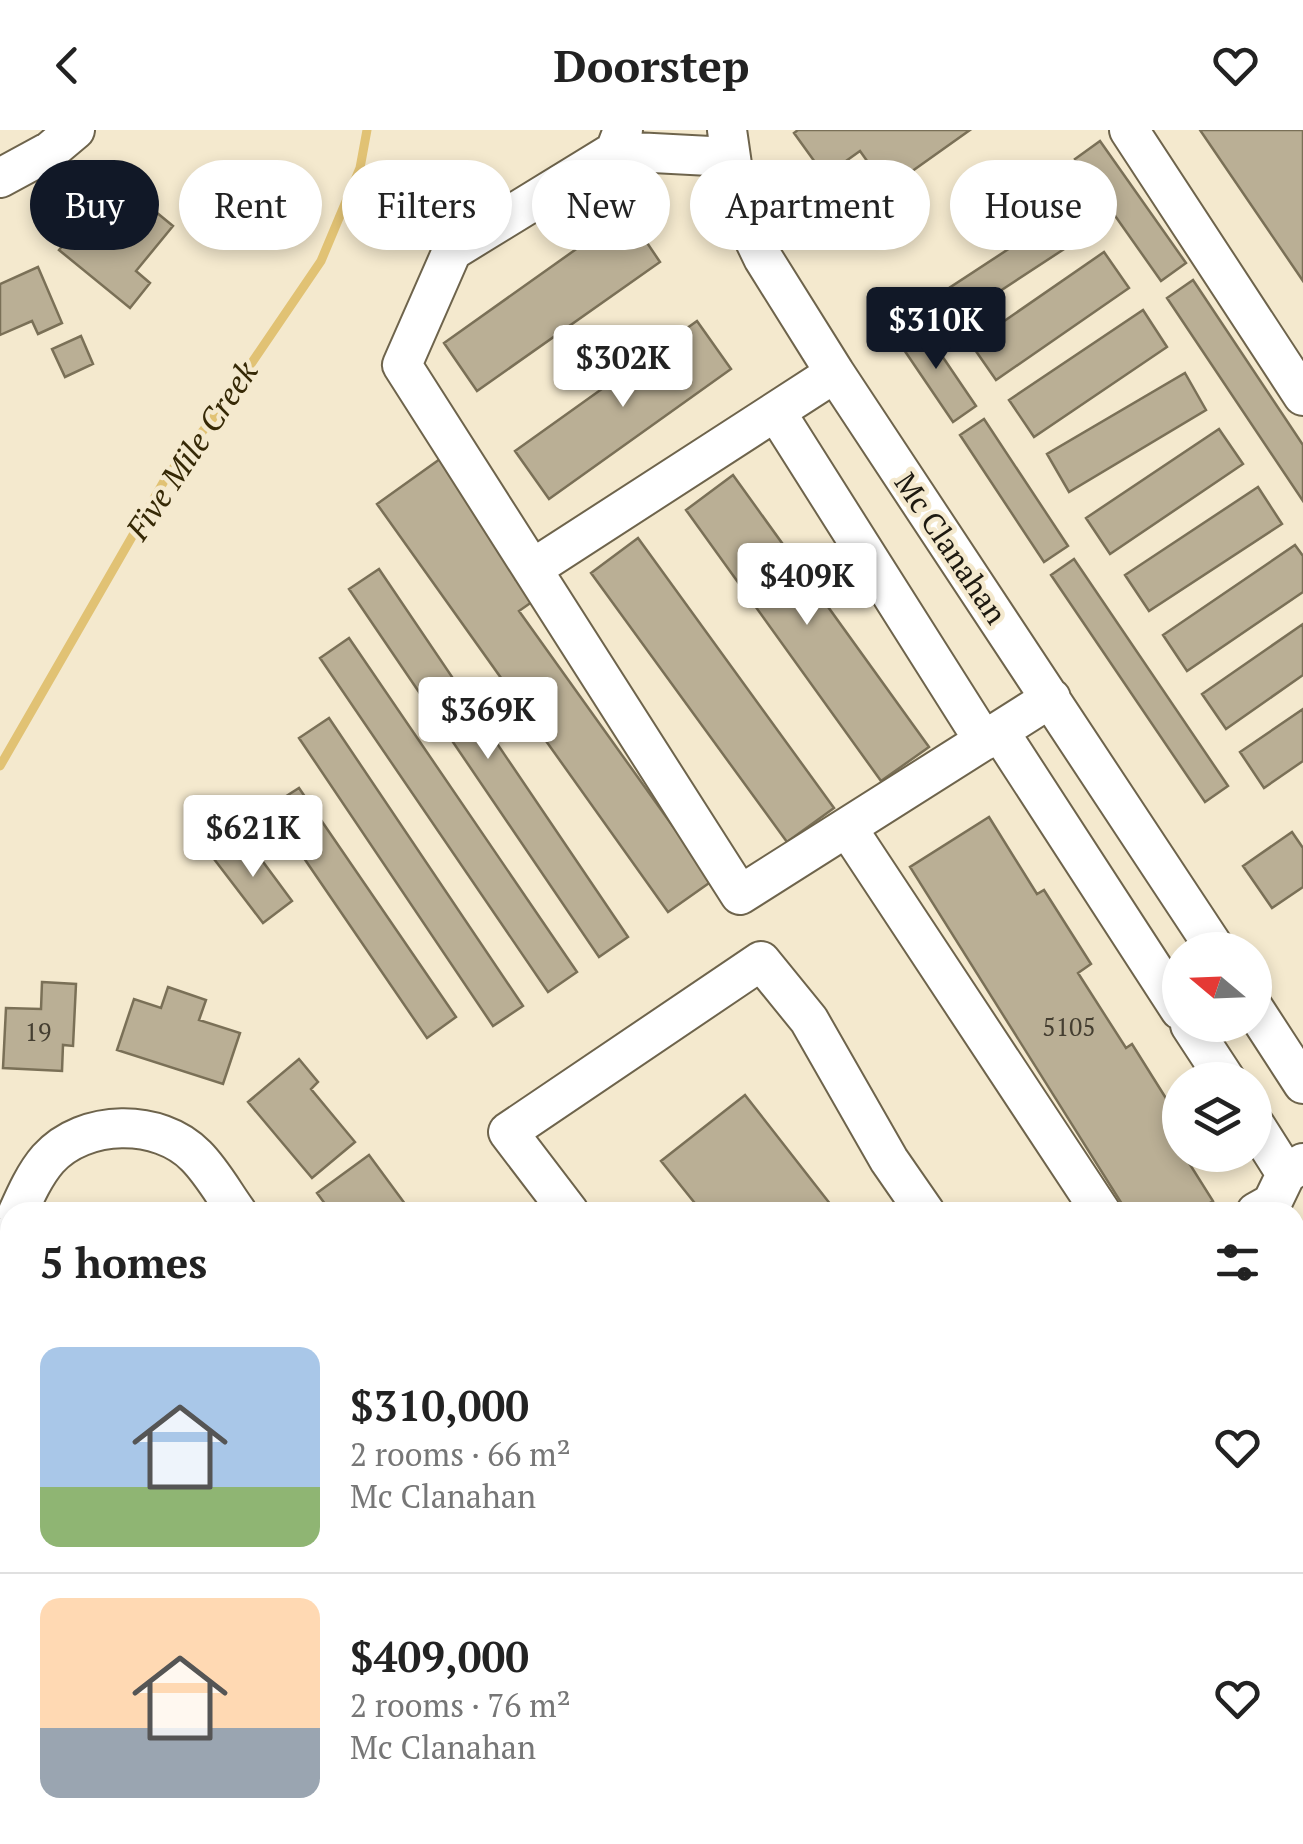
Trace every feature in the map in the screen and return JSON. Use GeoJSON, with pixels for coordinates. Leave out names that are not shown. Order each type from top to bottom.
{"type":"FeatureCollection","features":[{"type":"Feature","properties":{"kind":"street"},"geometry":{"type":"LineString","coordinates":[[0,178],[50,151],[75,130]]}},
{"type":"Feature","properties":{"kind":"street"},"geometry":{"type":"LineString","coordinates":[[1129,130],[1303,396]]}},
{"type":"Feature","properties":{"kind":"street"},"geometry":{"type":"LineString","coordinates":[[728,143],[619,140],[452,251],[402,365],[740,895],[1051,698]]}},
{"type":"Feature","properties":{"kind":"street","name":"Mc Clanahan"},"geometry":{"type":"LineString","coordinates":[[728,143],[738,206],[746,229],[835,373],[1204,932]]}},
{"type":"Feature","properties":{"kind":"street"},"geometry":{"type":"LineString","coordinates":[[532,569],[835,373]]}},
{"type":"Feature","properties":{"kind":"street"},"geometry":{"type":"LineString","coordinates":[[776,412],[1162,984]]}},
{"type":"Feature","properties":{"kind":"street"},"geometry":{"type":"LineString","coordinates":[[848,829],[1093,1202]]}},
{"type":"Feature","properties":{"kind":"street"},"geometry":{"type":"LineString","coordinates":[[562,1202],[508,1132],[761,961],[809,1020],[889,1160],[918,1202]]}},
{"type":"Feature","properties":{"kind":"street"},"geometry":{"type":"LineString","coordinates":[[1289,1033],[1303,1084]]}},
{"type":"Feature","properties":{"kind":"street"},"geometry":{"type":"LineString","coordinates":[[24,1202],[48,1159],[82,1136],[116,1128],[172,1138],[196,1156],[230,1202]]}},
{"type":"Feature","properties":{"kind":"street"},"geometry":{"type":"LineString","coordinates":[[1272,1143],[1295,1168],[1273,1202]]}},
{"type":"Feature","properties":{"kind":"building"},"geometry":{"type":"Polygon","coordinates":[[[970,130],[928,160],[866,160],[860,151],[847,160],[813,160],[794,133],[970,130]]]}},
{"type":"Feature","properties":{"kind":"building"},"geometry":{"type":"Polygon","coordinates":[[[1200,130],[1303,130],[1303,281],[1200,130]]]}},
{"type":"Feature","properties":{"kind":"building"},"geometry":{"type":"Polygon","coordinates":[[[1100,141],[1113,160],[1076,160],[1100,141]]]}},
{"type":"Feature","properties":{"kind":"building"},"geometry":{"type":"Polygon","coordinates":[[[1117,165],[1186,263],[1161,281],[1117,219],[1117,165]]]}},
{"type":"Feature","properties":{"kind":"building"},"geometry":{"type":"Polygon","coordinates":[[[159,214],[173,226],[159,243],[159,214]]]}},
{"type":"Feature","properties":{"kind":"building"},"geometry":{"type":"Polygon","coordinates":[[[59,250],[153,250],[136,271],[150,283],[130,308],[59,250]]]}},
{"type":"Feature","properties":{"kind":"building"},"geometry":{"type":"Polygon","coordinates":[[[575,250],[652,250],[660,262],[477,391],[444,343],[575,250]]]}},
{"type":"Feature","properties":{"kind":"building"},"geometry":{"type":"Polygon","coordinates":[[[1007,250],[1063,250],[956,320],[940,294],[1007,250]]]}},
{"type":"Feature","properties":{"kind":"building"},"geometry":{"type":"Polygon","coordinates":[[[1104,252],[1129,288],[996,380],[971,344],[1104,252]]]}},
{"type":"Feature","properties":{"kind":"building"},"geometry":{"type":"Polygon","coordinates":[[[38,267],[62,323],[38,334],[32,321],[0,335],[0,284],[38,267]]]}},
{"type":"Feature","properties":{"kind":"building"},"geometry":{"type":"Polygon","coordinates":[[[1193,280],[1303,445],[1303,501],[1167,298],[1193,280]]]}},
{"type":"Feature","properties":{"kind":"building"},"geometry":{"type":"Polygon","coordinates":[[[1143,310],[1167,347],[1034,437],[1009,400],[1143,310]]]}},
{"type":"Feature","properties":{"kind":"building"},"geometry":{"type":"Polygon","coordinates":[[[697,321],[731,369],[549,499],[515,451],[697,321]]]}},
{"type":"Feature","properties":{"kind":"building"},"geometry":{"type":"Polygon","coordinates":[[[919,322],[976,406],[953,422],[896,338],[919,322]]]}},
{"type":"Feature","properties":{"kind":"building"},"geometry":{"type":"Polygon","coordinates":[[[81,336],[93,364],[65,377],[52,349],[81,336]]]}},
{"type":"Feature","properties":{"kind":"building"},"geometry":{"type":"Polygon","coordinates":[[[1185,373],[1206,410],[1069,492],[1047,454],[1185,373]]]}},
{"type":"Feature","properties":{"kind":"building"},"geometry":{"type":"Polygon","coordinates":[[[984,419],[1068,546],[1044,562],[960,435],[984,419]]]}},
{"type":"Feature","properties":{"kind":"building"},"geometry":{"type":"Polygon","coordinates":[[[1219,429],[1243,464],[1110,554],[1086,518],[1219,429]]]}},
{"type":"Feature","properties":{"kind":"building"},"geometry":{"type":"Polygon","coordinates":[[[440,459],[539,597],[519,611],[712,881],[668,912],[377,504],[440,459]]]}},
{"type":"Feature","properties":{"kind":"building"},"geometry":{"type":"Polygon","coordinates":[[[733,475],[929,747],[881,781],[686,510],[733,475]]]}},
{"type":"Feature","properties":{"kind":"building"},"geometry":{"type":"Polygon","coordinates":[[[1258,487],[1282,524],[1149,611],[1125,575],[1258,487]]]}},
{"type":"Feature","properties":{"kind":"building"},"geometry":{"type":"Polygon","coordinates":[[[638,538],[834,808],[787,842],[591,573],[638,538]]]}},
{"type":"Feature","properties":{"kind":"building"},"geometry":{"type":"Polygon","coordinates":[[[1295,545],[1303,556],[1303,592],[1187,671],[1163,635],[1295,545]]]}},
{"type":"Feature","properties":{"kind":"building"},"geometry":{"type":"Polygon","coordinates":[[[1074,559],[1228,786],[1205,802],[1051,575],[1074,559]]]}},
{"type":"Feature","properties":{"kind":"building"},"geometry":{"type":"Polygon","coordinates":[[[379,569],[628,937],[599,957],[349,589],[379,569]]]}},
{"type":"Feature","properties":{"kind":"building"},"geometry":{"type":"Polygon","coordinates":[[[1303,624],[1303,675],[1226,729],[1202,694],[1303,624]]]}},
{"type":"Feature","properties":{"kind":"building"},"geometry":{"type":"Polygon","coordinates":[[[349,638],[577,972],[548,992],[320,658],[349,638]]]}},
{"type":"Feature","properties":{"kind":"building"},"geometry":{"type":"Polygon","coordinates":[[[1303,709],[1303,761],[1264,788],[1240,752],[1303,709]]]}},
{"type":"Feature","properties":{"kind":"building"},"geometry":{"type":"Polygon","coordinates":[[[329,718],[523,1006],[493,1026],[299,738],[329,718]]]}},
{"type":"Feature","properties":{"kind":"building"},"geometry":{"type":"Polygon","coordinates":[[[299,788],[456,1017],[427,1038],[269,807],[299,788]]]}},
{"type":"Feature","properties":{"kind":"building"},"geometry":{"type":"Polygon","coordinates":[[[989,817],[1037,894],[1044,890],[1091,964],[1078,973],[1126,1048],[1132,1044],[1162,1092],[1162,1172],[1195,1172],[1213,1201],[1121,1202],[910,867],[989,817]]]}},
{"type":"Feature","properties":{"kind":"building"},"geometry":{"type":"Polygon","coordinates":[[[1292,832],[1303,848],[1303,887],[1272,908],[1243,866],[1292,832]]]}},
{"type":"Feature","properties":{"kind":"building"},"geometry":{"type":"Polygon","coordinates":[[[244,836],[292,901],[263,923],[214,859],[244,836]]]}},
{"type":"Feature","properties":{"kind":"building"},"geometry":{"type":"Polygon","coordinates":[[[42,982],[76,984],[73,1046],[63,1045],[62,1071],[3,1068],[6,1008],[41,1009],[42,982]]]}},
{"type":"Feature","properties":{"kind":"building"},"geometry":{"type":"Polygon","coordinates":[[[168,987],[206,1000],[199,1020],[240,1033],[223,1084],[117,1050],[134,999],[161,1008],[168,987]]]}},
{"type":"Feature","properties":{"kind":"building"},"geometry":{"type":"Polygon","coordinates":[[[299,1059],[318,1082],[311,1089],[355,1142],[312,1178],[248,1102],[299,1059]]]}},
{"type":"Feature","properties":{"kind":"building"},"geometry":{"type":"Polygon","coordinates":[[[745,1095],[829,1202],[694,1202],[661,1161],[745,1095]]]}},
{"type":"Feature","properties":{"kind":"building"},"geometry":{"type":"Polygon","coordinates":[[[369,1155],[404,1202],[324,1202],[317,1193],[369,1155]]]}},
{"type":"Feature","properties":{"kind":"waterway","name":"Five Mile Creek"},"geometry":{"type":"LineString","coordinates":[[0,766],[167,476],[221,408],[321,261],[360,168],[367,130]]}}]}
